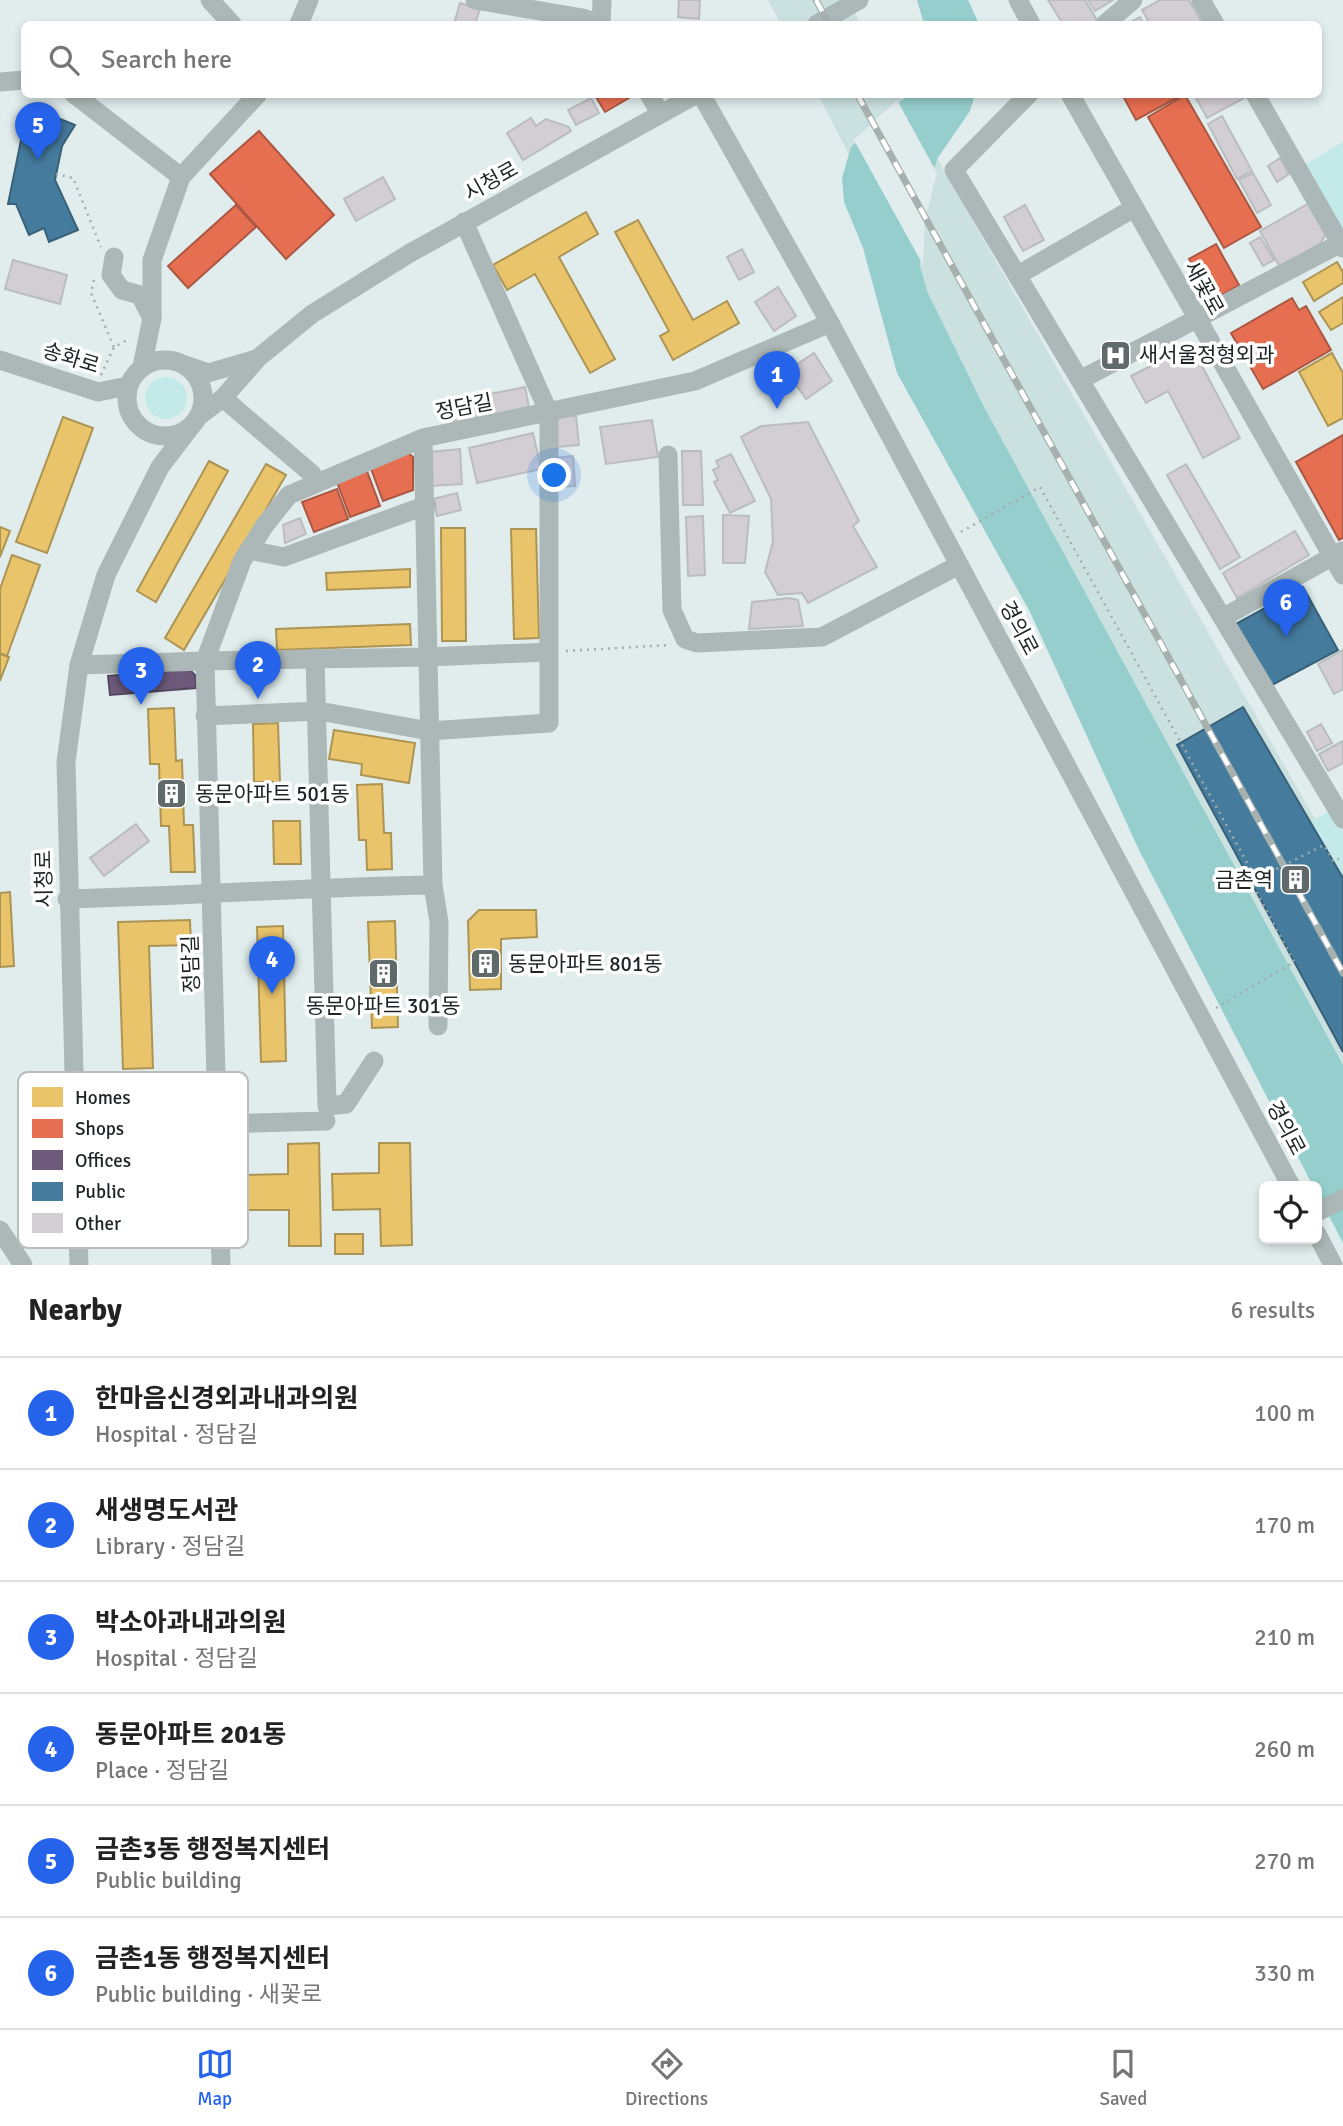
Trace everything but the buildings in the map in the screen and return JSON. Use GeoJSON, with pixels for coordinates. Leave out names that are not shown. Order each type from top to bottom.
{"type":"FeatureCollection","features":[{"type":"Feature","properties":{"kind":"street"},"geometry":{"type":"LineString","coordinates":[[210,0],[229,21]]}},
{"type":"Feature","properties":{"kind":"street"},"geometry":{"type":"LineString","coordinates":[[300,21],[309,0]]}},
{"type":"Feature","properties":{"kind":"street"},"geometry":{"type":"LineString","coordinates":[[475,0],[592,21]]}},
{"type":"Feature","properties":{"kind":"street"},"geometry":{"type":"LineString","coordinates":[[600,21],[602,0]]}},
{"type":"Feature","properties":{"kind":"street"},"geometry":{"type":"LineString","coordinates":[[822,21],[859,0]]}},
{"type":"Feature","properties":{"kind":"street"},"geometry":{"type":"LineString","coordinates":[[1018,0],[1029,21]]}},
{"type":"Feature","properties":{"kind":"street"},"geometry":{"type":"LineString","coordinates":[[1108,21],[1133,0]]}},
{"type":"Feature","properties":{"kind":"street"},"geometry":{"type":"LineString","coordinates":[[1201,0],[1213,21]]}},
{"type":"Feature","properties":{"kind":"street"},"geometry":{"type":"LineString","coordinates":[[0,82],[21,80]]}},
{"type":"Feature","properties":{"kind":"street"},"geometry":{"type":"LineString","coordinates":[[79,98],[181,177]]}},
{"type":"Feature","properties":{"kind":"street"},"geometry":{"type":"LineString","coordinates":[[254,98],[181,177],[152,260],[152,318],[142,367],[128,386],[127,406],[136,424],[153,435],[174,436],[223,398],[258,358]]}},
{"type":"Feature","properties":{"kind":"street"},"geometry":{"type":"LineString","coordinates":[[651,98],[660,113]]}},
{"type":"Feature","properties":{"kind":"street","name":"시청로"},"geometry":{"type":"LineString","coordinates":[[258,358],[312,314],[464,222],[691,98]]}},
{"type":"Feature","properties":{"kind":"street","name":"경의로"},"geometry":{"type":"LineString","coordinates":[[701,98],[830,323],[1288,1181]]}},
{"type":"Feature","properties":{"kind":"street"},"geometry":{"type":"LineString","coordinates":[[1025,98],[954,170],[1343,819]]}},
{"type":"Feature","properties":{"kind":"street","name":"새꽃로"},"geometry":{"type":"LineString","coordinates":[[1071,98],[1196,321],[1338,554],[1343,575]]}},
{"type":"Feature","properties":{"kind":"street"},"geometry":{"type":"LineString","coordinates":[[1080,380],[1342,245],[1257,98]]}},
{"type":"Feature","properties":{"kind":"street"},"geometry":{"type":"LineString","coordinates":[[1018,275],[1134,208]]}},
{"type":"Feature","properties":{"kind":"street"},"geometry":{"type":"LineString","coordinates":[[205,716],[319,711],[429,731],[549,723],[549,413],[464,222]]}},
{"type":"Feature","properties":{"kind":"street"},"geometry":{"type":"LineString","coordinates":[[108,253],[111,275],[122,290],[140,296],[152,318]]}},
{"type":"Feature","properties":{"kind":"street","name":"정담길"},"geometry":{"type":"LineString","coordinates":[[217,1072],[205,661],[223,606],[248,551],[289,495],[423,438],[695,381],[830,323]]}},
{"type":"Feature","properties":{"kind":"street"},"geometry":{"type":"LineString","coordinates":[[142,367],[167,360],[208,373],[258,358]]}},
{"type":"Feature","properties":{"kind":"street","name":"송화로"},"geometry":{"type":"LineString","coordinates":[[0,360],[99,393],[128,386]]}},
{"type":"Feature","properties":{"kind":"street"},"geometry":{"type":"LineString","coordinates":[[180,363],[198,380],[202,404],[195,421]]}},
{"type":"Feature","properties":{"kind":"street"},"geometry":{"type":"LineString","coordinates":[[99,393],[127,406]]}},
{"type":"Feature","properties":{"kind":"street"},"geometry":{"type":"LineString","coordinates":[[223,398],[312,474],[314,483]]}},
{"type":"Feature","properties":{"kind":"street","name":"시청로"},"geometry":{"type":"LineString","coordinates":[[73,1072],[66,762],[79,665],[106,575],[160,467],[195,421]]}},
{"type":"Feature","properties":{"kind":"street"},"geometry":{"type":"LineString","coordinates":[[153,435],[160,467]]}},
{"type":"Feature","properties":{"kind":"street"},"geometry":{"type":"LineString","coordinates":[[423,438],[427,505],[433,886],[439,922],[438,1026]]}},
{"type":"Feature","properties":{"kind":"street"},"geometry":{"type":"LineString","coordinates":[[668,455],[672,610],[685,639],[697,643],[822,637],[959,565]]}},
{"type":"Feature","properties":{"kind":"street"},"geometry":{"type":"LineString","coordinates":[[248,551],[284,557],[427,505]]}},
{"type":"Feature","properties":{"kind":"street"},"geometry":{"type":"LineString","coordinates":[[1224,617],[1338,554]]}},
{"type":"Feature","properties":{"kind":"street"},"geometry":{"type":"LineString","coordinates":[[79,665],[548,652]]}},
{"type":"Feature","properties":{"kind":"street"},"geometry":{"type":"LineString","coordinates":[[315,658],[319,711],[327,1106],[346,1104],[374,1061]]}},
{"type":"Feature","properties":{"kind":"street"},"geometry":{"type":"LineString","coordinates":[[67,899],[211,895],[256,890],[433,886]]}},
{"type":"Feature","properties":{"kind":"street"},"geometry":{"type":"LineString","coordinates":[[248,1123],[326,1121]]}},
{"type":"Feature","properties":{"kind":"street"},"geometry":{"type":"LineString","coordinates":[[1322,1210],[1343,1199]]}},
{"type":"Feature","properties":{"kind":"street"},"geometry":{"type":"LineString","coordinates":[[0,1230],[23,1265]]}},
{"type":"Feature","properties":{"kind":"street"},"geometry":{"type":"LineString","coordinates":[[1322,1244],[1333,1265]]}},
{"type":"Feature","properties":{"kind":"path"},"geometry":{"type":"LineString","coordinates":[[56,174],[72,178],[108,253]]}},
{"type":"Feature","properties":{"kind":"path"},"geometry":{"type":"LineString","coordinates":[[96,271],[91,293],[114,347]]}},
{"type":"Feature","properties":{"kind":"path"},"geometry":{"type":"LineString","coordinates":[[99,393],[102,372],[114,347],[123,340],[132,338]]}},
{"type":"Feature","properties":{"kind":"path"},"geometry":{"type":"LineString","coordinates":[[959,534],[1040,486],[1256,879]]}},
{"type":"Feature","properties":{"kind":"path"},"geometry":{"type":"LineString","coordinates":[[548,652],[697,643]]}},
{"type":"Feature","properties":{"kind":"path"},"geometry":{"type":"LineString","coordinates":[[1201,1017],[1294,962],[1251,882],[1324,845],[1334,862],[1343,856]]}},
{"type":"Feature","properties":{"kind":"shaded area"},"geometry":{"type":"Polygon","coordinates":[[[768,0],[848,0],[859,21],[779,21],[768,0]]]}},
{"type":"Feature","properties":{"kind":"shaded area"},"geometry":{"type":"Polygon","coordinates":[[[917,0],[968,0],[978,21],[923,21],[917,0]]]}},
{"type":"Feature","properties":{"kind":"shaded area"},"geometry":{"type":"Polygon","coordinates":[[[820,98],[903,98],[1343,868],[1343,1074],[976,398],[820,98]]]}},
{"type":"Feature","properties":{"kind":"shaded area"},"geometry":{"type":"Polygon","coordinates":[[[905,98],[974,98],[970,111],[937,159],[921,219],[920,266],[927,291],[984,407],[1343,1065],[1343,1243],[1322,1203],[1322,1181],[1310,1181],[1139,850],[1030,612],[897,373],[863,248],[844,202],[842,178],[851,147],[905,98]]]}},
{"type":"Feature","properties":{"kind":"shaded area"},"geometry":{"type":"Polygon","coordinates":[[[1343,142],[1343,232],[1304,165],[1343,142]]]}},
{"type":"Feature","properties":{"kind":"shaded area"},"geometry":{"type":"Polygon","coordinates":[[[166,377],[181,383],[187,398],[181,413],[166,419],[151,413],[145,398],[151,383],[166,377]]]}},
{"type":"Feature","properties":{"kind":"shaded area"},"geometry":{"type":"Polygon","coordinates":[[[1331,810],[1343,831],[1343,878],[1310,822],[1331,810]]]}},
{"type":"Feature","properties":{"kind":"pier"},"geometry":{"type":"Polygon","coordinates":[[[897,100],[937,173],[925,219],[923,265],[854,140],[897,100]]]}},
{"type":"Feature","properties":{"kind":"railway"},"geometry":{"type":"LineString","coordinates":[[816,0],[827,21]]}},
{"type":"Feature","properties":{"kind":"railway"},"geometry":{"type":"LineString","coordinates":[[859,98],[1343,973]]}},
{"type":"Feature","properties":{"kind":"place","name":"금촌3동 행정복지센터"},"geometry":{"type":"Point","coordinates":[38,160]}},
{"type":"Feature","properties":{"kind":"place","name":"새서울정형외과"},"geometry":{"type":"Point","coordinates":[1116,355]}},
{"type":"Feature","properties":{"kind":"place","name":"한마음신경외과내과의원"},"geometry":{"type":"Point","coordinates":[777,409]}},
{"type":"Feature","properties":{"kind":"place","name":"금촌1동 행정복지센터"},"geometry":{"type":"Point","coordinates":[1286,637]}},
{"type":"Feature","properties":{"kind":"place","name":"새생명도서관"},"geometry":{"type":"Point","coordinates":[258,699]}},
{"type":"Feature","properties":{"kind":"place","name":"박소아과내과의원"},"geometry":{"type":"Point","coordinates":[141,705]}},
{"type":"Feature","properties":{"kind":"place","name":"동문아파트 501동"},"geometry":{"type":"Point","coordinates":[172,794]}},
{"type":"Feature","properties":{"kind":"place","name":"금촌역"},"geometry":{"type":"Point","coordinates":[1296,880]}},
{"type":"Feature","properties":{"kind":"place","name":"동문아파트 801동"},"geometry":{"type":"Point","coordinates":[485,964]}},
{"type":"Feature","properties":{"kind":"place","name":"동문아파트 301동"},"geometry":{"type":"Point","coordinates":[383,974]}},
{"type":"Feature","properties":{"kind":"place","name":"동문아파트 201동"},"geometry":{"type":"Point","coordinates":[272,994]}}]}
